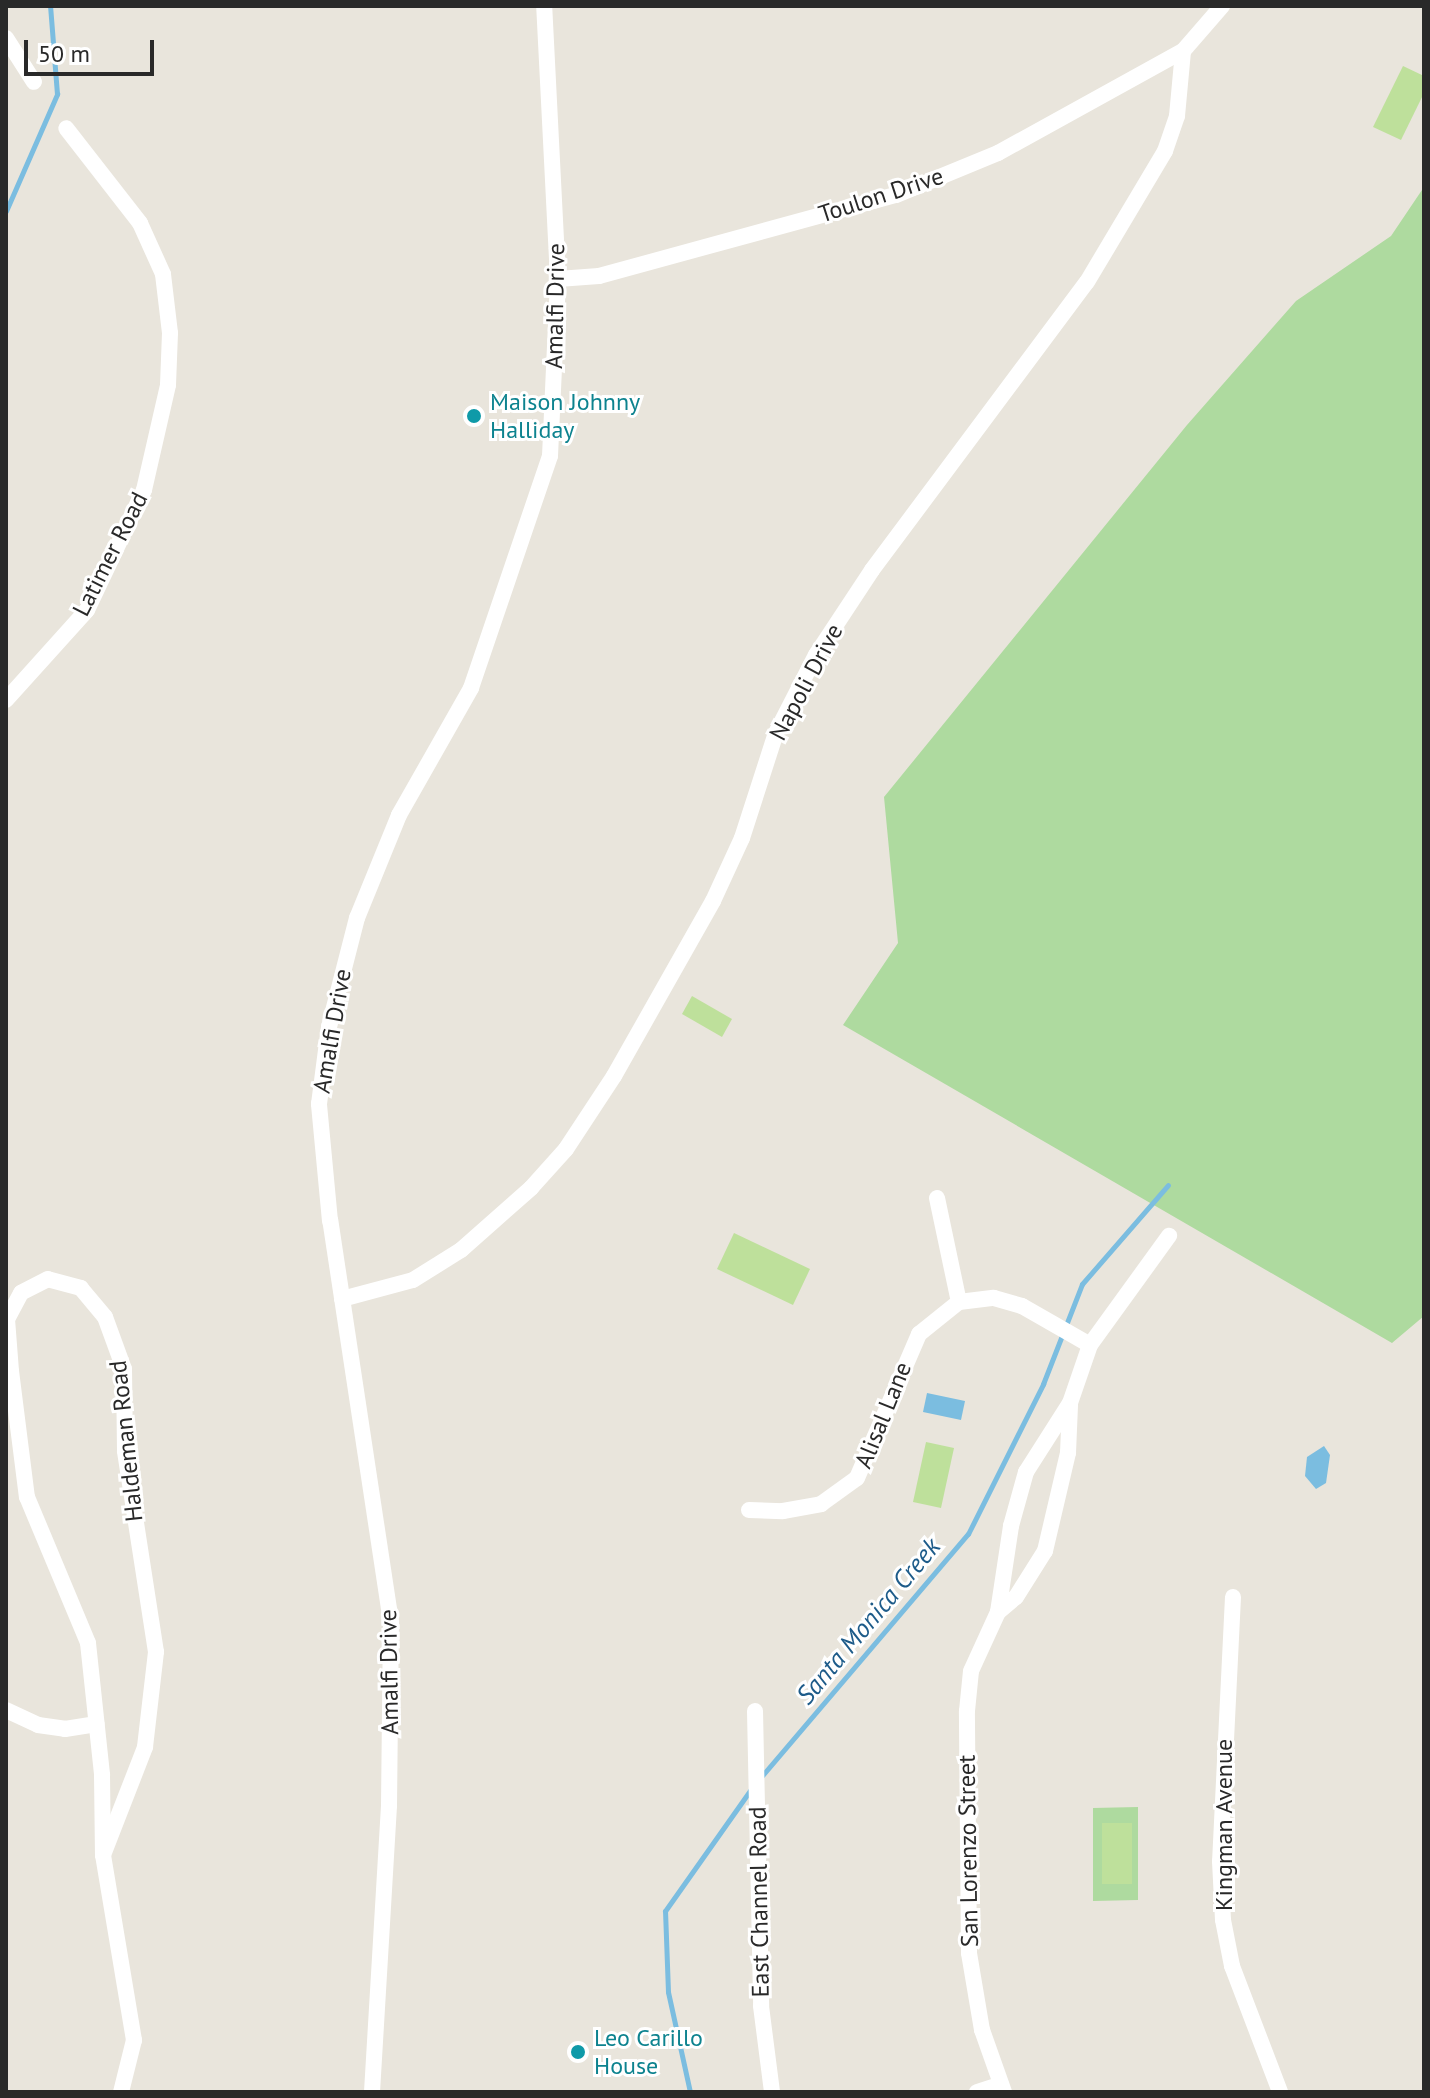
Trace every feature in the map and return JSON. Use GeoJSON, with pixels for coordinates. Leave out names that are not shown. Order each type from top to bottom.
{"type":"FeatureCollection","features":[{"type":"Feature","properties":{"kind":"street","name":"Amalfi Drive"},"geometry":{"type":"LineString","coordinates":[[372,2092],[389,1806],[391,1622],[320,1131],[329,1027],[357,918],[399,815],[471,688],[550,456],[558,279],[544,6]]}},
{"type":"Feature","properties":{"kind":"street"},"geometry":{"type":"LineString","coordinates":[[1183,51],[1222,6]]}},
{"type":"Feature","properties":{"kind":"street"},"geometry":{"type":"LineString","coordinates":[[6,38],[34,82]]}},
{"type":"Feature","properties":{"kind":"street","name":"Toulon Drive"},"geometry":{"type":"LineString","coordinates":[[558,279],[599,276],[896,195],[998,153],[1183,51]]}},
{"type":"Feature","properties":{"kind":"street","name":"Napoli Drive"},"geometry":{"type":"LineString","coordinates":[[342,1299],[413,1280],[461,1250],[531,1188],[566,1149],[614,1076],[713,901],[742,838],[776,733],[816,655],[872,570],[1037,355],[1165,151],[1177,116],[1183,51]]}},
{"type":"Feature","properties":{"kind":"street","name":"Latimer Road"},"geometry":{"type":"LineString","coordinates":[[6,700],[87,610],[144,490],[168,385],[170,333],[163,274],[140,223],[66,128]]}},
{"type":"Feature","properties":{"kind":"street"},"geometry":{"type":"LineString","coordinates":[[937,1198],[959,1302],[994,1298],[1022,1306],[1090,1345]]}},
{"type":"Feature","properties":{"kind":"street","name":"San Lorenzo Street"},"geometry":{"type":"LineString","coordinates":[[1003,2088],[982,2030],[969,1953],[971,1671],[998,1612],[1011,1526],[1026,1472],[1070,1403],[1090,1345],[1169,1236]]}},
{"type":"Feature","properties":{"kind":"street","name":"Haldeman Road"},"geometry":{"type":"LineString","coordinates":[[103,1855],[145,1747],[156,1652],[125,1451],[124,1369],[105,1317],[81,1288],[48,1279],[21,1293],[7,1319],[11,1371],[27,1497],[88,1643],[97,1724],[103,1855],[134,2040],[121,2092]]}},
{"type":"Feature","properties":{"kind":"street","name":"Alisal Lane"},"geometry":{"type":"LineString","coordinates":[[749,1510],[821,1504],[849,1486],[870,1457],[881,1412],[919,1334],[959,1302]]}},
{"type":"Feature","properties":{"kind":"street","name":"San Lorenzo Street"},"geometry":{"type":"LineString","coordinates":[[998,1612],[1016,1597],[1045,1551],[1068,1453],[1070,1403]]}},
{"type":"Feature","properties":{"kind":"street","name":"Kingman Avenue"},"geometry":{"type":"LineString","coordinates":[[1233,1597],[1220,1861],[1223,1920],[1232,1966],[1280,2092]]}},
{"type":"Feature","properties":{"kind":"street"},"geometry":{"type":"LineString","coordinates":[[6,1710],[38,1725],[65,1729],[97,1724]]}},
{"type":"Feature","properties":{"kind":"street","name":"East Channel Road"},"geometry":{"type":"LineString","coordinates":[[755,1711],[761,2006],[772,2092]]}},
{"type":"Feature","properties":{"kind":"street"},"geometry":{"type":"LineString","coordinates":[[977,2092],[1003,2088]]}},
{"type":"Feature","properties":{"kind":"green space"},"geometry":{"type":"Polygon","coordinates":[[[1403,66],[1424,76],[1424,93],[1401,140],[1373,127],[1403,66]]]}},
{"type":"Feature","properties":{"kind":"green space"},"geometry":{"type":"Polygon","coordinates":[[[1424,187],[1424,1316],[1392,1343],[843,1025],[898,943],[884,797],[1187,425],[1296,301],[1391,236],[1424,187]]]}},
{"type":"Feature","properties":{"kind":"green space"},"geometry":{"type":"Polygon","coordinates":[[[692,996],[732,1019],[722,1037],[682,1014],[692,996]]]}},
{"type":"Feature","properties":{"kind":"green space"},"geometry":{"type":"Polygon","coordinates":[[[734,1233],[810,1269],[793,1305],[717,1269],[734,1233]]]}},
{"type":"Feature","properties":{"kind":"green space"},"geometry":{"type":"Polygon","coordinates":[[[926,1442],[954,1448],[941,1508],[913,1502],[926,1442]]]}},
{"type":"Feature","properties":{"kind":"green space"},"geometry":{"type":"Polygon","coordinates":[[[1138,1807],[1138,1900],[1093,1901],[1093,1808],[1138,1807]]]}},
{"type":"Feature","properties":{"kind":"green space"},"geometry":{"type":"Polygon","coordinates":[[[1102,1823],[1132,1823],[1132,1884],[1102,1884],[1102,1823]]]}},
{"type":"Feature","properties":{"kind":"water"},"geometry":{"type":"Polygon","coordinates":[[[927,1393],[965,1401],[961,1420],[923,1412],[927,1393]]]}},
{"type":"Feature","properties":{"kind":"water"},"geometry":{"type":"Polygon","coordinates":[[[1324,1446],[1330,1455],[1326,1483],[1316,1489],[1305,1476],[1307,1457],[1324,1446]]]}},
{"type":"Feature","properties":{"kind":"waterway"},"geometry":{"type":"LineString","coordinates":[[6,211],[57,94],[50,6]]}},
{"type":"Feature","properties":{"kind":"waterway","name":"Santa Monica Creek"},"geometry":{"type":"LineString","coordinates":[[760,1778],[968,1534],[1043,1384],[1082,1284],[1168,1185]]}},
{"type":"Feature","properties":{"kind":"waterway","name":"Santa Monica Creek"},"geometry":{"type":"LineString","coordinates":[[690,2092],[668,1992],[665,1911],[751,1789]]}},
{"type":"Feature","properties":{"kind":"place","name":"Maison Johnny Halliday"},"geometry":{"type":"Point","coordinates":[474,416]}},
{"type":"Feature","properties":{"kind":"place","name":"Leo Carillo House"},"geometry":{"type":"Point","coordinates":[578,2052]}}]}
